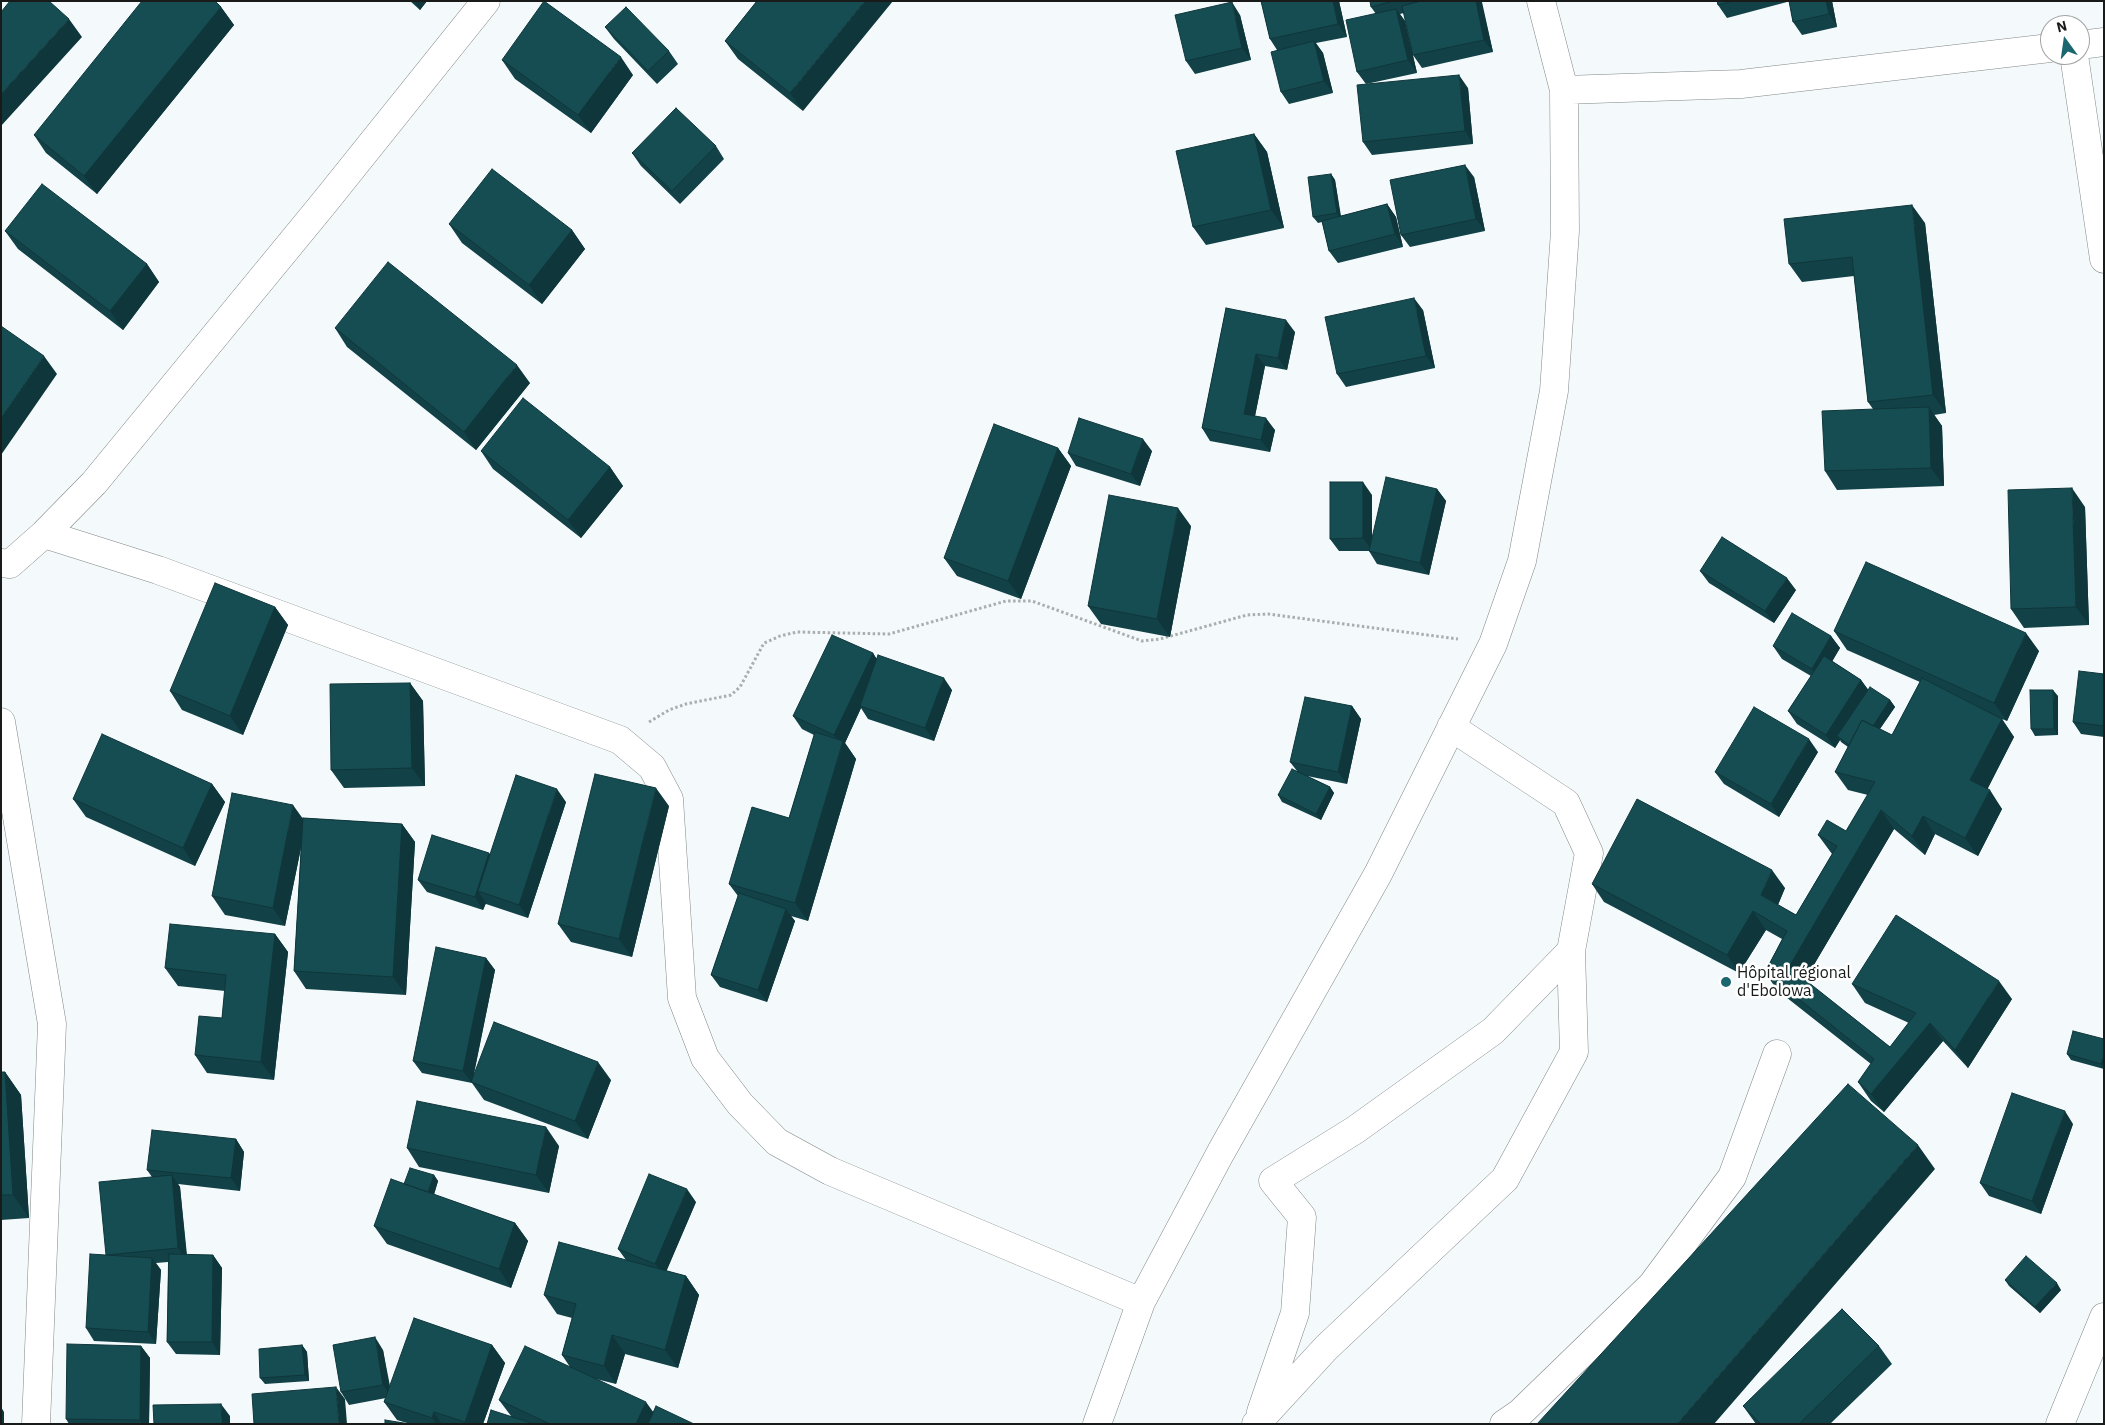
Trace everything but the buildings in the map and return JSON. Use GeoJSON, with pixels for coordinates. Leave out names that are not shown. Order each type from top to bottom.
{"type":"FeatureCollection","features":[{"type":"Feature","properties":{"kind":"street"},"geometry":{"type":"LineString","coordinates":[[1,563],[10,564],[44,534],[94,483],[324,203],[486,1]]}},
{"type":"Feature","properties":{"kind":"street"},"geometry":{"type":"LineString","coordinates":[[1097,1424],[1141,1302],[1221,1152],[1378,874],[1493,644],[1522,561],[1554,391],[1565,231],[1564,90],[1541,1]]}},
{"type":"Feature","properties":{"kind":"street"},"geometry":{"type":"LineString","coordinates":[[2090,44],[2104,42]]}},
{"type":"Feature","properties":{"kind":"street"},"geometry":{"type":"LineString","coordinates":[[1564,90],[1741,84],[2040,49]]}},
{"type":"Feature","properties":{"kind":"street"},"geometry":{"type":"LineString","coordinates":[[2075,65],[2104,259]]}},
{"type":"Feature","properties":{"kind":"street"},"geometry":{"type":"LineString","coordinates":[[44,534],[158,570],[620,740],[652,767],[669,799],[682,998],[705,1058],[740,1104],[776,1142],[830,1171],[1141,1302]]}},
{"type":"Feature","properties":{"kind":"street"},"geometry":{"type":"LineString","coordinates":[[1,722],[52,1024],[36,1424]]}},
{"type":"Feature","properties":{"kind":"street"},"geometry":{"type":"LineString","coordinates":[[1257,1422],[1326,1348],[1505,1179],[1574,1052],[1571,950],[1589,853],[1566,803],[1451,727]]}},
{"type":"Feature","properties":{"kind":"street"},"geometry":{"type":"LineString","coordinates":[[1257,1422],[1295,1313],[1302,1217],[1272,1181],[1355,1130],[1493,1031],[1571,950]]}},
{"type":"Feature","properties":{"kind":"street"},"geometry":{"type":"LineString","coordinates":[[1504,1424],[1520,1413],[1652,1285],[1698,1224],[1732,1177],[1777,1054]]}},
{"type":"Feature","properties":{"kind":"street"},"geometry":{"type":"LineString","coordinates":[[2060,1424],[2104,1317]]}},
{"type":"Feature","properties":{"kind":"path"},"geometry":{"type":"LineString","coordinates":[[620,740],[669,710],[686,704],[731,695],[740,687],[764,643],[780,636],[796,632],[889,634],[1006,601],[1032,601],[1142,641],[1160,640],[1247,615],[1268,614],[1493,644]]}},
{"type":"Feature","properties":{"kind":"place","name":"Hôpital régional d'Ebolowa"},"geometry":{"type":"Point","coordinates":[1726,982]}}]}
